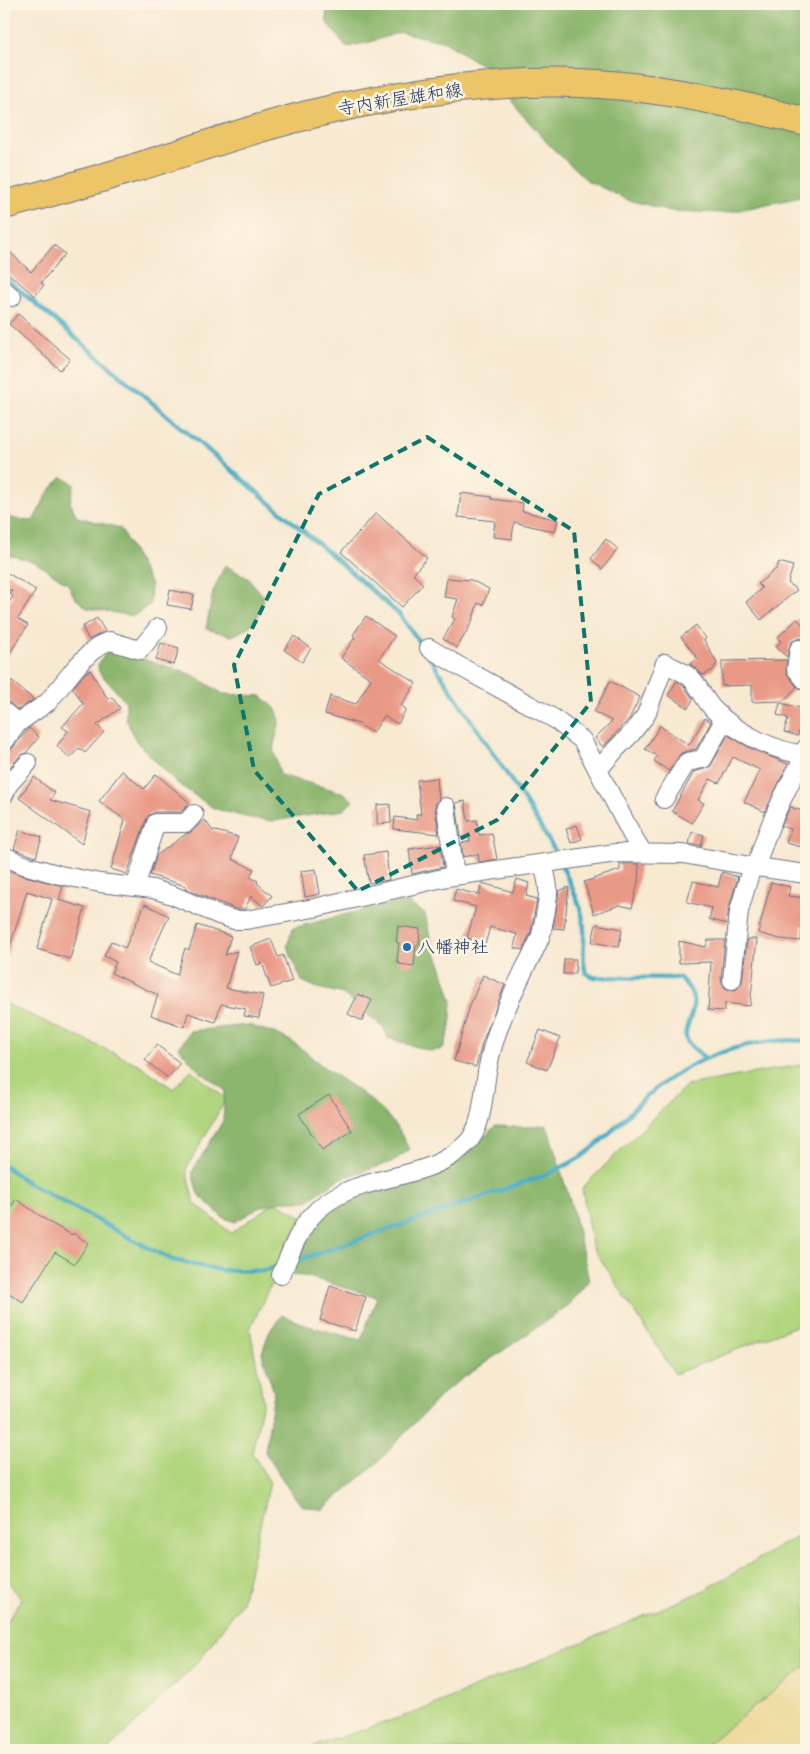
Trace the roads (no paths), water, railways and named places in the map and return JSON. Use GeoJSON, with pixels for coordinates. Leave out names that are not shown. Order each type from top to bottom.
{"type":"FeatureCollection","features":[{"type":"Feature","properties":{"kind":"main road","name":"寺内新屋雄和線"},"geometry":{"type":"LineString","coordinates":[[4,205],[131,169],[318,112],[369,101],[456,89],[531,84],[579,83],[605,85],[707,99],[806,122]]}},
{"type":"Feature","properties":{"kind":"street"},"geometry":{"type":"LineString","coordinates":[[4,742],[18,723],[48,702],[91,652],[110,640],[140,650],[158,628]]}},
{"type":"Feature","properties":{"kind":"street"},"geometry":{"type":"LineString","coordinates":[[429,648],[553,718],[582,740],[643,853]]}},
{"type":"Feature","properties":{"kind":"street"},"geometry":{"type":"LineString","coordinates":[[799,649],[796,669],[806,681]]}},
{"type":"Feature","properties":{"kind":"street"},"geometry":{"type":"LineString","coordinates":[[598,770],[646,715],[665,663],[691,678],[713,709],[724,720],[757,739],[794,754],[806,753]]}},
{"type":"Feature","properties":{"kind":"street"},"geometry":{"type":"LineString","coordinates":[[4,712],[18,723]]}},
{"type":"Feature","properties":{"kind":"street"},"geometry":{"type":"LineString","coordinates":[[664,799],[686,762],[703,759],[724,720]]}},
{"type":"Feature","properties":{"kind":"street"},"geometry":{"type":"LineString","coordinates":[[732,980],[739,911],[764,839],[784,792],[806,753]]}},
{"type":"Feature","properties":{"kind":"street"},"geometry":{"type":"LineString","coordinates":[[4,795],[8,785],[28,763]]}},
{"type":"Feature","properties":{"kind":"street"},"geometry":{"type":"LineString","coordinates":[[446,807],[455,876]]}},
{"type":"Feature","properties":{"kind":"street"},"geometry":{"type":"LineString","coordinates":[[135,887],[156,823],[186,823],[194,814]]}},
{"type":"Feature","properties":{"kind":"street"},"geometry":{"type":"LineString","coordinates":[[4,856],[24,865],[60,875],[100,883],[153,889],[234,920],[246,920],[314,908],[455,876],[616,853],[683,854],[806,874]]}},
{"type":"Feature","properties":{"kind":"street"},"geometry":{"type":"LineString","coordinates":[[280,1275],[309,1218],[328,1201],[343,1192],[434,1166],[467,1143],[474,1134],[478,1123],[487,1068],[500,1022],[540,935],[548,890],[556,861]]}},
{"type":"Feature","properties":{"kind":"waterway"},"geometry":{"type":"LineString","coordinates":[[4,277],[400,615],[424,648]]}},
{"type":"Feature","properties":{"kind":"waterway"},"geometry":{"type":"LineString","coordinates":[[428,655],[526,803],[558,856]]}},
{"type":"Feature","properties":{"kind":"waterway"},"geometry":{"type":"LineString","coordinates":[[562,866],[576,897],[583,921],[586,973],[593,977],[680,978],[689,988],[693,997],[693,1006],[686,1029],[686,1036],[688,1042],[705,1058]]}},
{"type":"Feature","properties":{"kind":"waterway"},"geometry":{"type":"LineString","coordinates":[[293,1262],[540,1177],[566,1165],[581,1157],[598,1143],[648,1095],[683,1070],[702,1060],[722,1052],[764,1042],[806,1041]]}},
{"type":"Feature","properties":{"kind":"waterway"},"geometry":{"type":"LineString","coordinates":[[4,1165],[25,1181],[173,1260],[220,1270],[262,1271],[280,1266]]}},
{"type":"Feature","properties":{"kind":"place","name":"八幡神社"},"geometry":{"type":"Point","coordinates":[407,947]}}]}
